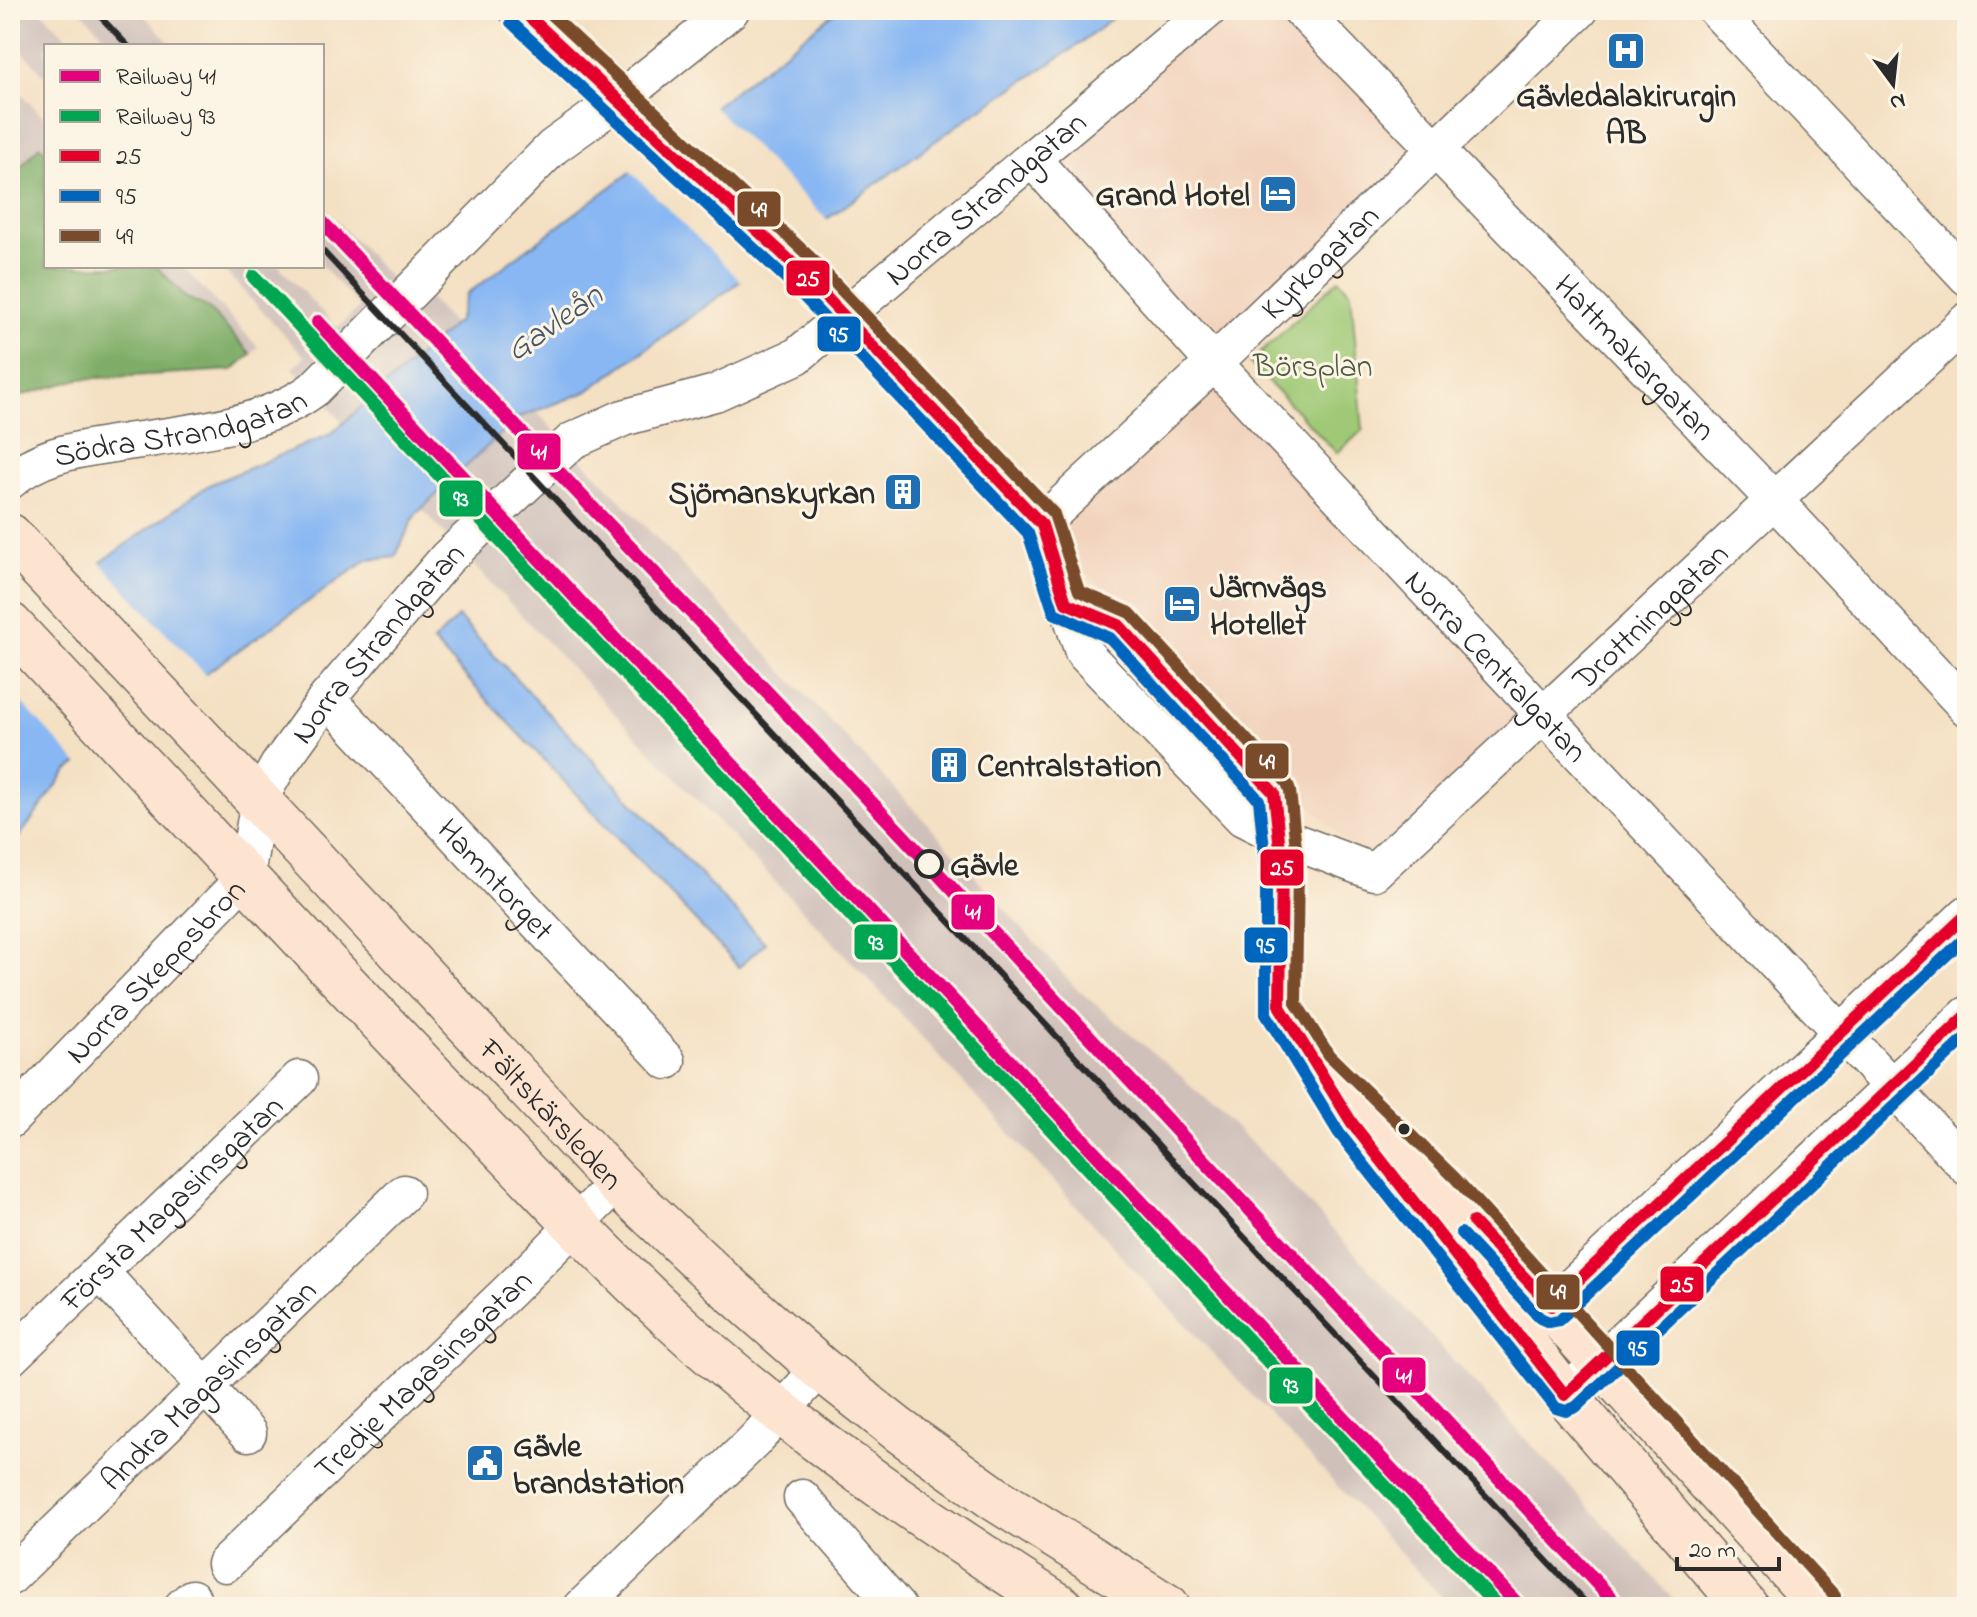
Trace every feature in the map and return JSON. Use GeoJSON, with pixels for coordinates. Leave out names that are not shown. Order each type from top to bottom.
{"type":"FeatureCollection","features":[{"type":"Feature","properties":{"kind":"main road"},"geometry":{"type":"LineString","coordinates":[[522,10],[788,259],[1037,510]]}},
{"type":"Feature","properties":{"kind":"main road","name":"Fältskärsleden"},"geometry":{"type":"LineString","coordinates":[[22,549],[617,1183],[721,1281],[820,1368],[900,1431],[994,1498],[1168,1607]]}},
{"type":"Feature","properties":{"kind":"main road","name":"Fältskärsleden"},"geometry":{"type":"LineString","coordinates":[[10,625],[246,876],[296,934],[576,1225],[677,1324],[782,1412],[875,1484],[1061,1607]]}},
{"type":"Feature","properties":{"kind":"main road"},"geometry":{"type":"LineString","coordinates":[[1316,1065],[1443,1189],[1823,1607]]}},
{"type":"Feature","properties":{"kind":"main road"},"geometry":{"type":"LineString","coordinates":[[1316,1065],[1352,1123],[1518,1337],[1746,1607]]}},
{"type":"Feature","properties":{"kind":"street","name":"Södra Strandgatan"},"geometry":{"type":"LineString","coordinates":[[10,481],[63,452],[254,420],[297,402],[314,389],[553,147],[620,99],[731,10]]}},
{"type":"Feature","properties":{"kind":"street","name":"Norra Strandgatan"},"geometry":{"type":"LineString","coordinates":[[259,800],[278,766],[327,698],[447,558],[572,441],[623,418],[715,393],[797,356],[1208,10]]}},
{"type":"Feature","properties":{"kind":"street","name":"Hattmakargatan"},"geometry":{"type":"LineString","coordinates":[[1301,10],[1775,501],[1967,708]]}},
{"type":"Feature","properties":{"kind":"street","name":"Kyrkogatan"},"geometry":{"type":"LineString","coordinates":[[1037,510],[1214,363],[1580,10]]}},
{"type":"Feature","properties":{"kind":"street"},"geometry":{"type":"LineString","coordinates":[[1716,10],[1967,277]]}},
{"type":"Feature","properties":{"kind":"street","name":"Norra Centralgatan"},"geometry":{"type":"LineString","coordinates":[[1033,160],[1214,363],[1967,1167]]}},
{"type":"Feature","properties":{"kind":"street","name":"Drottninggatan"},"geometry":{"type":"LineString","coordinates":[[1277,835],[1374,872],[1967,321]]}},
{"type":"Feature","properties":{"kind":"street"},"geometry":{"type":"LineString","coordinates":[[1037,510],[1066,603],[1119,625],[1274,793],[1282,867],[1280,1007],[1316,1065]]}},
{"type":"Feature","properties":{"kind":"street","name":"Hamntorget"},"geometry":{"type":"LineString","coordinates":[[327,698],[667,1061]]}},
{"type":"Feature","properties":{"kind":"street","name":"Norra Skeppsbron"},"geometry":{"type":"LineString","coordinates":[[10,1120],[246,876],[259,800]]}},
{"type":"Feature","properties":{"kind":"street"},"geometry":{"type":"LineString","coordinates":[[1518,1337],[1967,914]]}},
{"type":"Feature","properties":{"kind":"street"},"geometry":{"type":"LineString","coordinates":[[1565,1395],[1967,1015]]}},
{"type":"Feature","properties":{"kind":"street","name":"Första Magasinsgatan"},"geometry":{"type":"LineString","coordinates":[[10,1358],[299,1079]]}},
{"type":"Feature","properties":{"kind":"street","name":"Tredje Magasinsgatan"},"geometry":{"type":"LineString","coordinates":[[225,1564],[617,1183]]}},
{"type":"Feature","properties":{"kind":"street","name":"Andra Magasinsgatan"},"geometry":{"type":"LineString","coordinates":[[10,1577],[404,1193]]}},
{"type":"Feature","properties":{"kind":"street"},"geometry":{"type":"LineString","coordinates":[[100,1272],[248,1433]]}},
{"type":"Feature","properties":{"kind":"street"},"geometry":{"type":"LineString","coordinates":[[582,1607],[782,1412],[820,1368]]}},
{"type":"Feature","properties":{"kind":"street"},"geometry":{"type":"LineString","coordinates":[[802,1498],[897,1607]]}},
{"type":"Feature","properties":{"kind":"shaded area"},"geometry":{"type":"Polygon","coordinates":[[[10,10],[41,10],[73,44],[44,44],[44,75],[10,38],[10,10]]]}},
{"type":"Feature","properties":{"kind":"shaded area"},"geometry":{"type":"Polygon","coordinates":[[[80,10],[139,10],[171,44],[112,44],[80,10]]]}},
{"type":"Feature","properties":{"kind":"shaded area"},"geometry":{"type":"Polygon","coordinates":[[[1208,10],[1301,10],[1434,148],[1215,363],[1543,714],[1374,872],[1042,525],[1214,363],[1033,160],[1208,10]]]}},
{"type":"Feature","properties":{"kind":"shaded area"},"geometry":{"type":"Polygon","coordinates":[[[10,81],[44,118],[44,150],[39,146],[10,178],[10,81]]]}},
{"type":"Feature","properties":{"kind":"shaded area"},"geometry":{"type":"Polygon","coordinates":[[[324,207],[390,278],[401,269],[925,821],[1075,987],[1183,1078],[1262,1153],[1681,1607],[1451,1607],[1139,1275],[885,997],[481,573],[293,368],[305,357],[222,268],[281,268],[337,328],[360,307],[324,268],[324,207]]]}},
{"type":"Feature","properties":{"kind":"shaded area"},"geometry":{"type":"Polygon","coordinates":[[[158,268],[184,268],[258,347],[251,354],[207,307],[187,299],[158,268]]]}},
{"type":"Feature","properties":{"kind":"green space"},"geometry":{"type":"Polygon","coordinates":[[[40,146],[44,150],[44,268],[158,268],[187,298],[207,307],[251,354],[233,370],[79,379],[10,399],[10,178],[40,146]]]}},
{"type":"Feature","properties":{"kind":"green space","name":"Börsplan"},"geometry":{"type":"Polygon","coordinates":[[[1339,279],[1351,293],[1363,430],[1337,453],[1250,363],[1339,279]]]}},
{"type":"Feature","properties":{"kind":"water","name":"Gavleån"},"geometry":{"type":"Polygon","coordinates":[[[838,10],[1122,10],[1084,41],[969,117],[586,392],[517,418],[415,515],[395,557],[367,560],[67,771],[10,850],[10,636],[100,563],[209,485],[331,434],[458,321],[467,294],[624,177],[838,10]]]}},
{"type":"Feature","properties":{"kind":"water"},"geometry":{"type":"Polygon","coordinates":[[[458,617],[765,943],[739,967],[433,642],[458,617]]]}},
{"type":"Feature","properties":{"kind":"pier"},"geometry":{"type":"Polygon","coordinates":[[[711,104],[830,223],[745,285],[628,169],[711,104]]]}},
{"type":"Feature","properties":{"kind":"pier"},"geometry":{"type":"Polygon","coordinates":[[[98,560],[207,677],[81,767],[10,690],[10,630],[98,560]]]}},
{"type":"Feature","properties":{"kind":"railway"},"geometry":{"type":"LineString","coordinates":[[94,10],[126,44]]}},
{"type":"Feature","properties":{"kind":"railway"},"geometry":{"type":"LineString","coordinates":[[324,252],[1590,1607]]}},
{"type":"Feature","properties":{"kind":"rail line","name":"41"},"geometry":{"type":"LineString","coordinates":[[324,224],[905,838],[1619,1607]]}},
{"type":"Feature","properties":{"kind":"rail line","name":"93"},"geometry":{"type":"LineString","coordinates":[[254,277],[1498,1607]]}},
{"type":"Feature","properties":{"kind":"rail line","name":"41"},"geometry":{"type":"LineString","coordinates":[[318,322],[1520,1607]]}},
{"type":"Feature","properties":{"kind":"transit line","name":"25"},"geometry":{"type":"LineString","coordinates":[[522,10],[801,271],[1042,525],[1066,603],[1119,625],[1274,793],[1282,867],[1280,1007],[1352,1123],[1565,1395],[1967,1015]]}},
{"type":"Feature","properties":{"kind":"transit line","name":"49"},"geometry":{"type":"LineString","coordinates":[[546,10],[812,259],[1054,514],[1079,591],[1130,613],[1287,783],[1298,867],[1296,1003],[1329,1055],[1455,1178],[1835,1596]]}},
{"type":"Feature","properties":{"kind":"transit line","name":"95"},"geometry":{"type":"LineString","coordinates":[[511,22],[790,282],[1028,533],[1054,613],[1110,638],[1259,800],[1266,868],[1266,1014],[1339,1133],[1556,1408],[1566,1411],[1576,1407],[1967,1037]]}},
{"type":"Feature","properties":{"kind":"transit line","name":"25"},"geometry":{"type":"LineString","coordinates":[[1473,1222],[1551,1306],[1967,914]]}},
{"type":"Feature","properties":{"kind":"transit line","name":"95"},"geometry":{"type":"LineString","coordinates":[[1461,1233],[1540,1318],[1549,1322],[1559,1320],[1967,936]]}},
{"type":"Feature","properties":{"kind":"place","name":"Gävledalakirurgin AB"},"geometry":{"type":"Point","coordinates":[1626,51]}},
{"type":"Feature","properties":{"kind":"place","name":"Grand Hotel"},"geometry":{"type":"Point","coordinates":[1278,194]}},
{"type":"Feature","properties":{"kind":"place","name":"Sjömanskyrkan"},"geometry":{"type":"Point","coordinates":[903,492]}},
{"type":"Feature","properties":{"kind":"place","name":"Järnvägs Hotellet"},"geometry":{"type":"Point","coordinates":[1182,604]}},
{"type":"Feature","properties":{"kind":"place","name":"Centralstation"},"geometry":{"type":"Point","coordinates":[949,765]}},
{"type":"Feature","properties":{"kind":"place","name":"Gävle"},"geometry":{"type":"Point","coordinates":[929,864]}},
{"type":"Feature","properties":{"kind":"place","name":"Gävle brandstation"},"geometry":{"type":"Point","coordinates":[485,1463]}}]}
